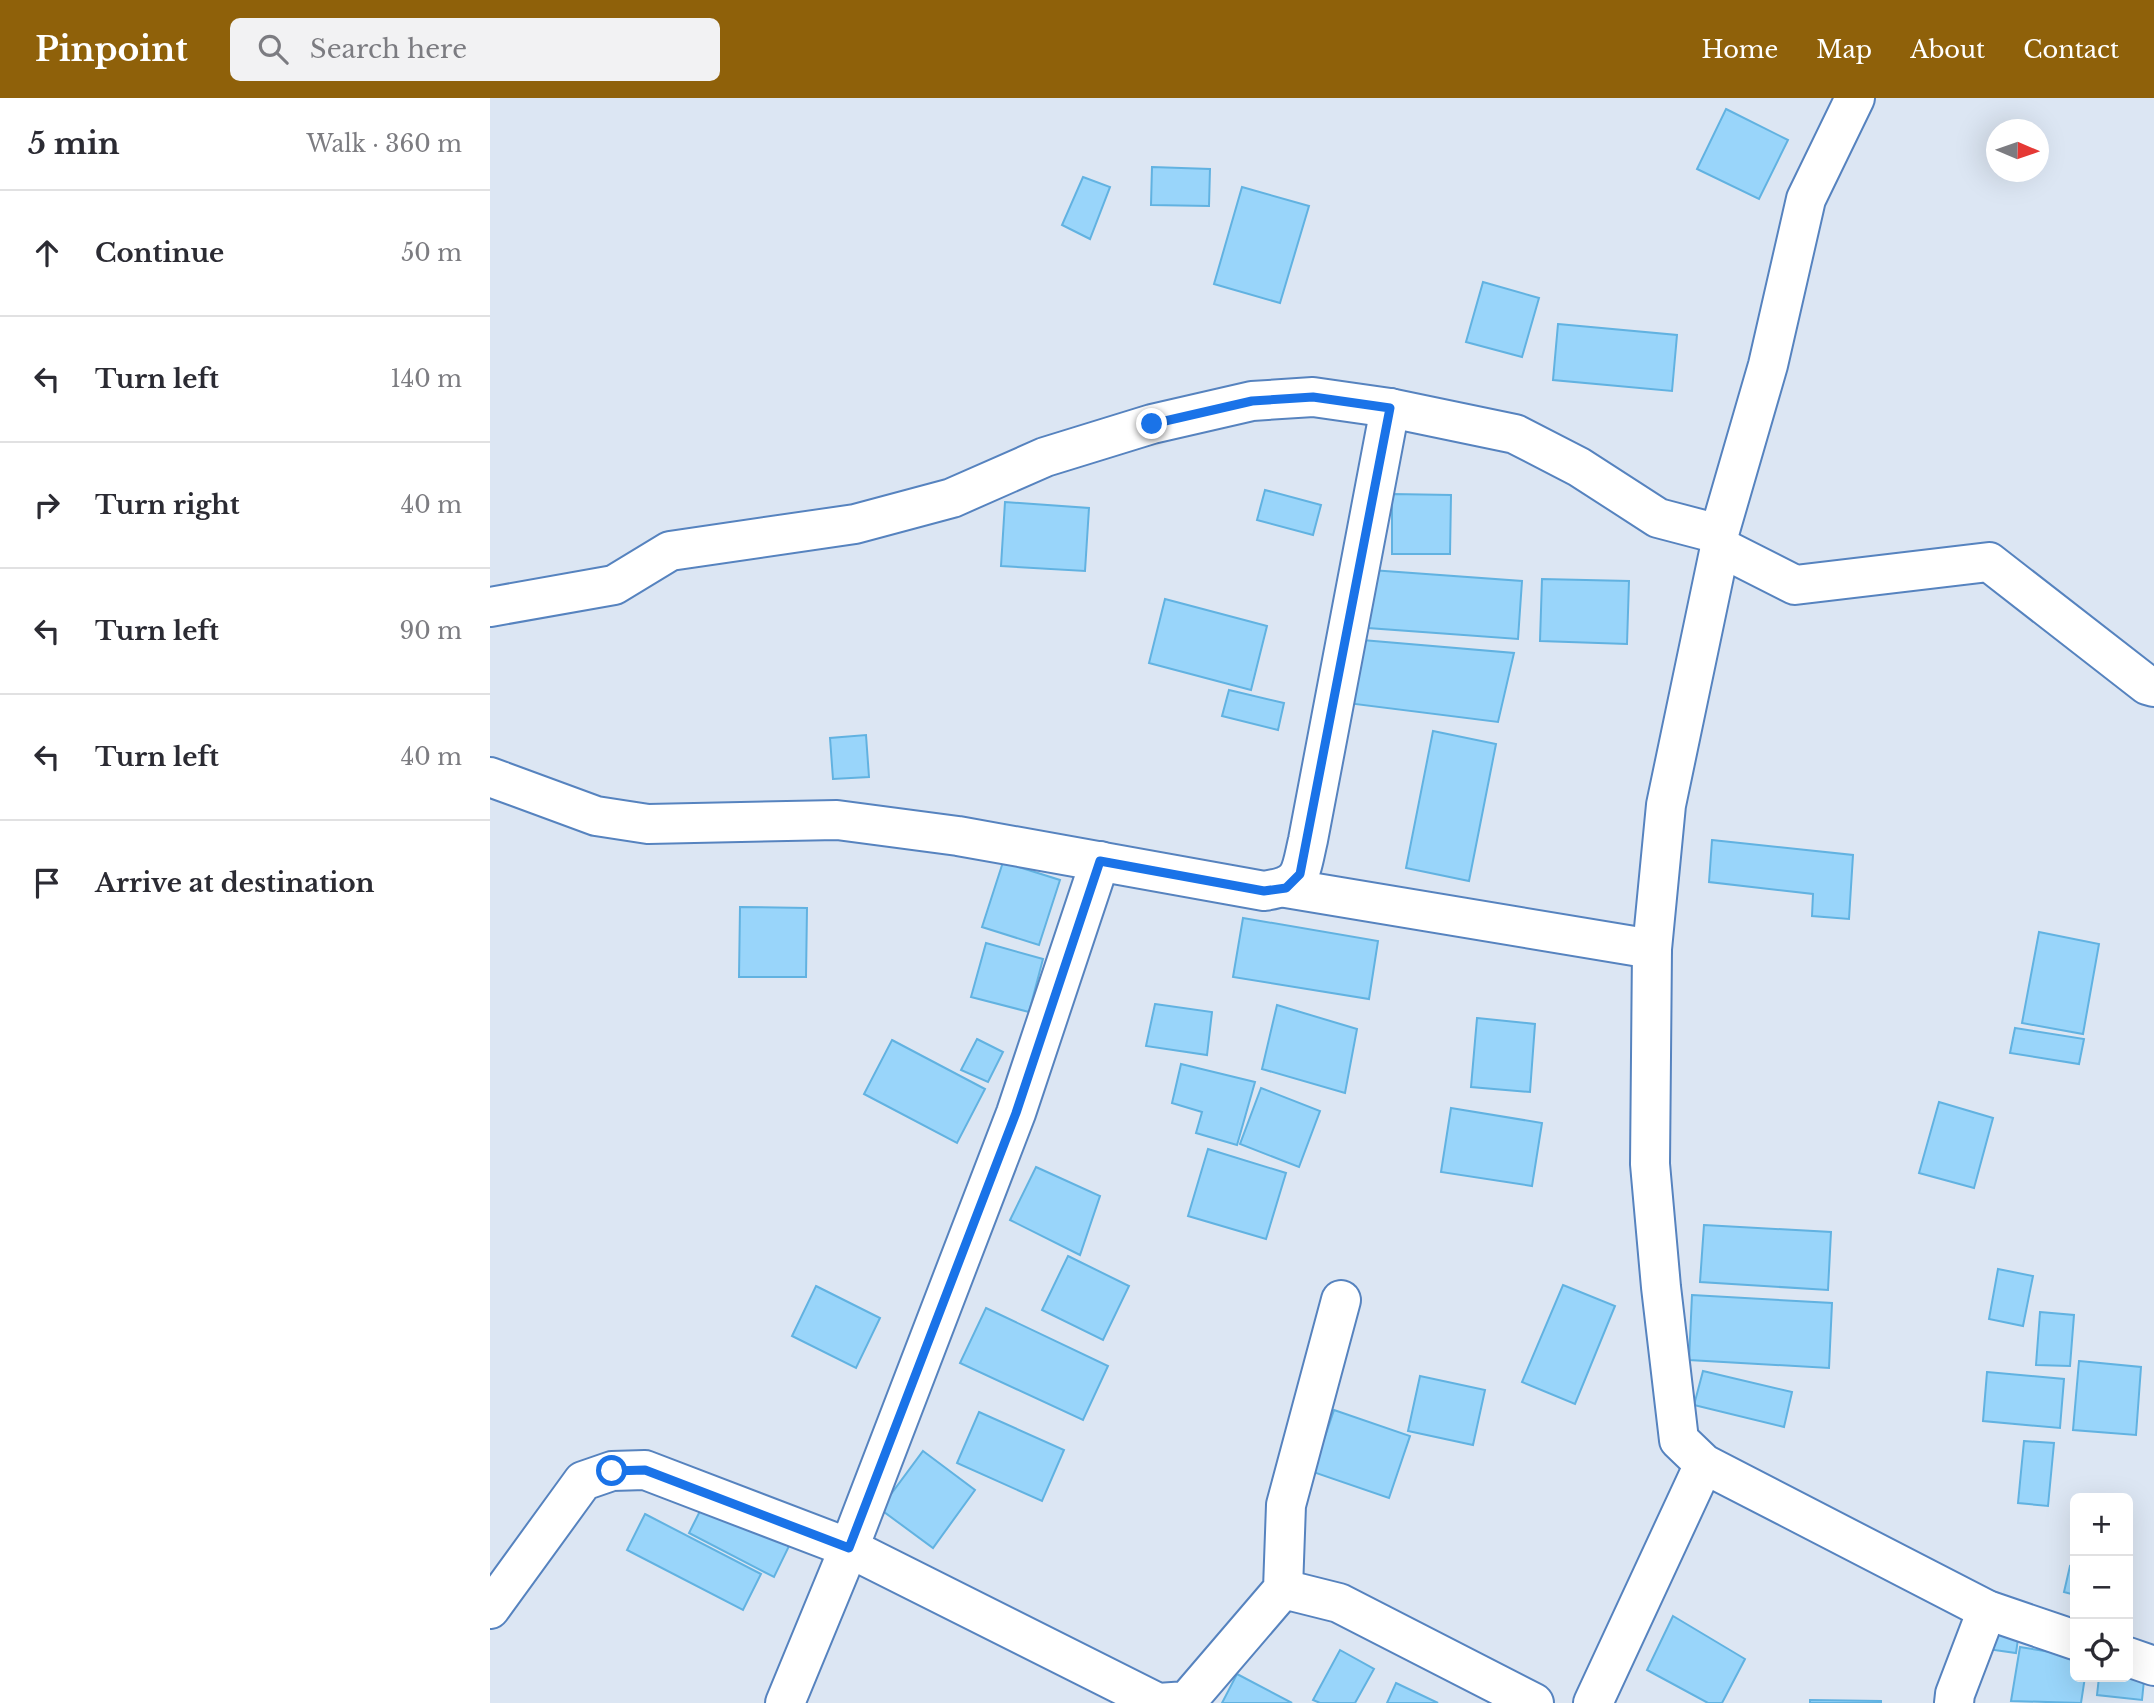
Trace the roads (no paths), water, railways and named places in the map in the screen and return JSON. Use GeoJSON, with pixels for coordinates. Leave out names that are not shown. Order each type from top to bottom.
{"type":"FeatureCollection","features":[{"type":"Feature","properties":{"kind":"street"},"geometry":{"type":"LineString","coordinates":[[1855,98],[1806,199],[1768,365],[1720,541],[1666,805],[1652,949],[1650,1164],[1679,1440],[1704,1464],[1987,1610],[2070,1638]]}},
{"type":"Feature","properties":{"kind":"street"},"geometry":{"type":"LineString","coordinates":[[490,607],[614,584],[670,551],[855,524],[952,498],[1045,457],[1152,424],[1252,401],[1313,397],[1390,408],[1516,434],[1579,467],[1658,518],[1720,541],[1795,585],[1989,562],[2147,685],[2154,687]]}},
{"type":"Feature","properties":{"kind":"street"},"geometry":{"type":"LineString","coordinates":[[1286,888],[1300,874],[1308,840],[1390,408]]}},
{"type":"Feature","properties":{"kind":"street"},"geometry":{"type":"LineString","coordinates":[[490,777],[596,816],[648,824],[837,820],[958,836],[1264,891],[1286,888],[1652,949]]}},
{"type":"Feature","properties":{"kind":"street"},"geometry":{"type":"LineString","coordinates":[[785,1703],[849,1548],[1016,1113],[1100,861]]}},
{"type":"Feature","properties":{"kind":"street"},"geometry":{"type":"LineString","coordinates":[[490,1609],[583,1481],[612,1471],[645,1470],[849,1548],[1158,1703],[1187,1701],[1283,1589],[1286,1506],[1340,1300]]}},
{"type":"Feature","properties":{"kind":"street"},"geometry":{"type":"LineString","coordinates":[[1593,1703],[1704,1464]]}},
{"type":"Feature","properties":{"kind":"street"},"geometry":{"type":"LineString","coordinates":[[1283,1589],[1339,1603],[1534,1703]]}},
{"type":"Feature","properties":{"kind":"street"},"geometry":{"type":"LineString","coordinates":[[1954,1703],[1987,1610]]}},
{"type":"Feature","properties":{"kind":"street"},"geometry":{"type":"LineString","coordinates":[[2133,1659],[2154,1666]]}}]}
